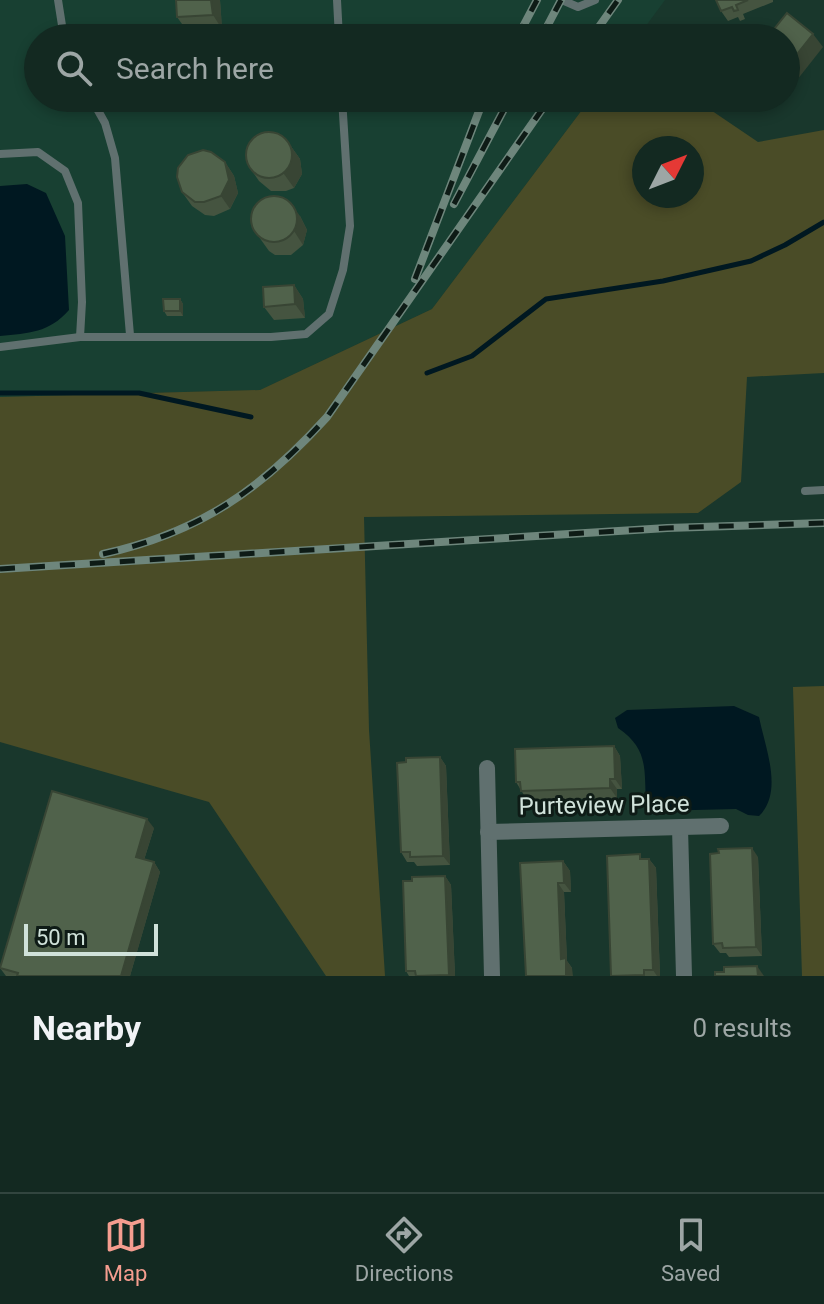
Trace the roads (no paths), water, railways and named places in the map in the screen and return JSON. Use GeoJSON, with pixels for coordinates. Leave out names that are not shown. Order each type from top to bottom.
{"type":"FeatureCollection","features":[{"type":"Feature","properties":{"kind":"street"},"geometry":{"type":"LineString","coordinates":[[487,768],[492,976]]}},
{"type":"Feature","properties":{"kind":"street","name":"Purteview Place"},"geometry":{"type":"LineString","coordinates":[[488,832],[721,826]]}},
{"type":"Feature","properties":{"kind":"street"},"geometry":{"type":"LineString","coordinates":[[680,828],[684,976]]}},
{"type":"Feature","properties":{"kind":"lane"},"geometry":{"type":"LineString","coordinates":[[58,0],[62,24]]}},
{"type":"Feature","properties":{"kind":"lane"},"geometry":{"type":"LineString","coordinates":[[337,0],[338,24]]}},
{"type":"Feature","properties":{"kind":"lane"},"geometry":{"type":"LineString","coordinates":[[562,0],[578,7],[595,0]]}},
{"type":"Feature","properties":{"kind":"lane"},"geometry":{"type":"LineString","coordinates":[[99,112],[115,158],[130,335]]}},
{"type":"Feature","properties":{"kind":"lane"},"geometry":{"type":"LineString","coordinates":[[0,347],[80,337],[271,337],[306,334],[329,314],[343,270],[350,226],[343,112]]}},
{"type":"Feature","properties":{"kind":"lane"},"geometry":{"type":"LineString","coordinates":[[0,154],[38,152],[65,171],[78,203],[82,302],[80,337]]}},
{"type":"Feature","properties":{"kind":"lane"},"geometry":{"type":"LineString","coordinates":[[805,491],[824,490]]}},
{"type":"Feature","properties":{"kind":"water"},"geometry":{"type":"Polygon","coordinates":[[[27,184],[46,193],[65,236],[69,310],[46,328],[0,336],[0,186],[27,184]]]}},
{"type":"Feature","properties":{"kind":"water"},"geometry":{"type":"Polygon","coordinates":[[[734,706],[759,717],[768,755],[772,782],[766,806],[759,816],[736,809],[654,811],[646,803],[640,752],[618,728],[615,718],[627,710],[734,706]]]}},
{"type":"Feature","properties":{"kind":"waterway"},"geometry":{"type":"LineString","coordinates":[[427,373],[472,356],[546,299],[663,281],[751,261],[824,222]]}},
{"type":"Feature","properties":{"kind":"waterway"},"geometry":{"type":"LineString","coordinates":[[0,393],[139,393],[251,417]]}},
{"type":"Feature","properties":{"kind":"railway"},"geometry":{"type":"LineString","coordinates":[[524,24],[537,0]]}},
{"type":"Feature","properties":{"kind":"railway"},"geometry":{"type":"LineString","coordinates":[[548,24],[561,0]]}},
{"type":"Feature","properties":{"kind":"railway"},"geometry":{"type":"LineString","coordinates":[[601,24],[618,0]]}},
{"type":"Feature","properties":{"kind":"railway"},"geometry":{"type":"LineString","coordinates":[[415,279],[479,112]]}},
{"type":"Feature","properties":{"kind":"railway"},"geometry":{"type":"LineString","coordinates":[[454,204],[503,112]]}},
{"type":"Feature","properties":{"kind":"railway"},"geometry":{"type":"LineString","coordinates":[[103,554],[169,534],[227,505],[303,443],[327,417],[540,112]]}},
{"type":"Feature","properties":{"kind":"railway"},"geometry":{"type":"LineString","coordinates":[[0,569],[667,528],[824,523]]}}]}
